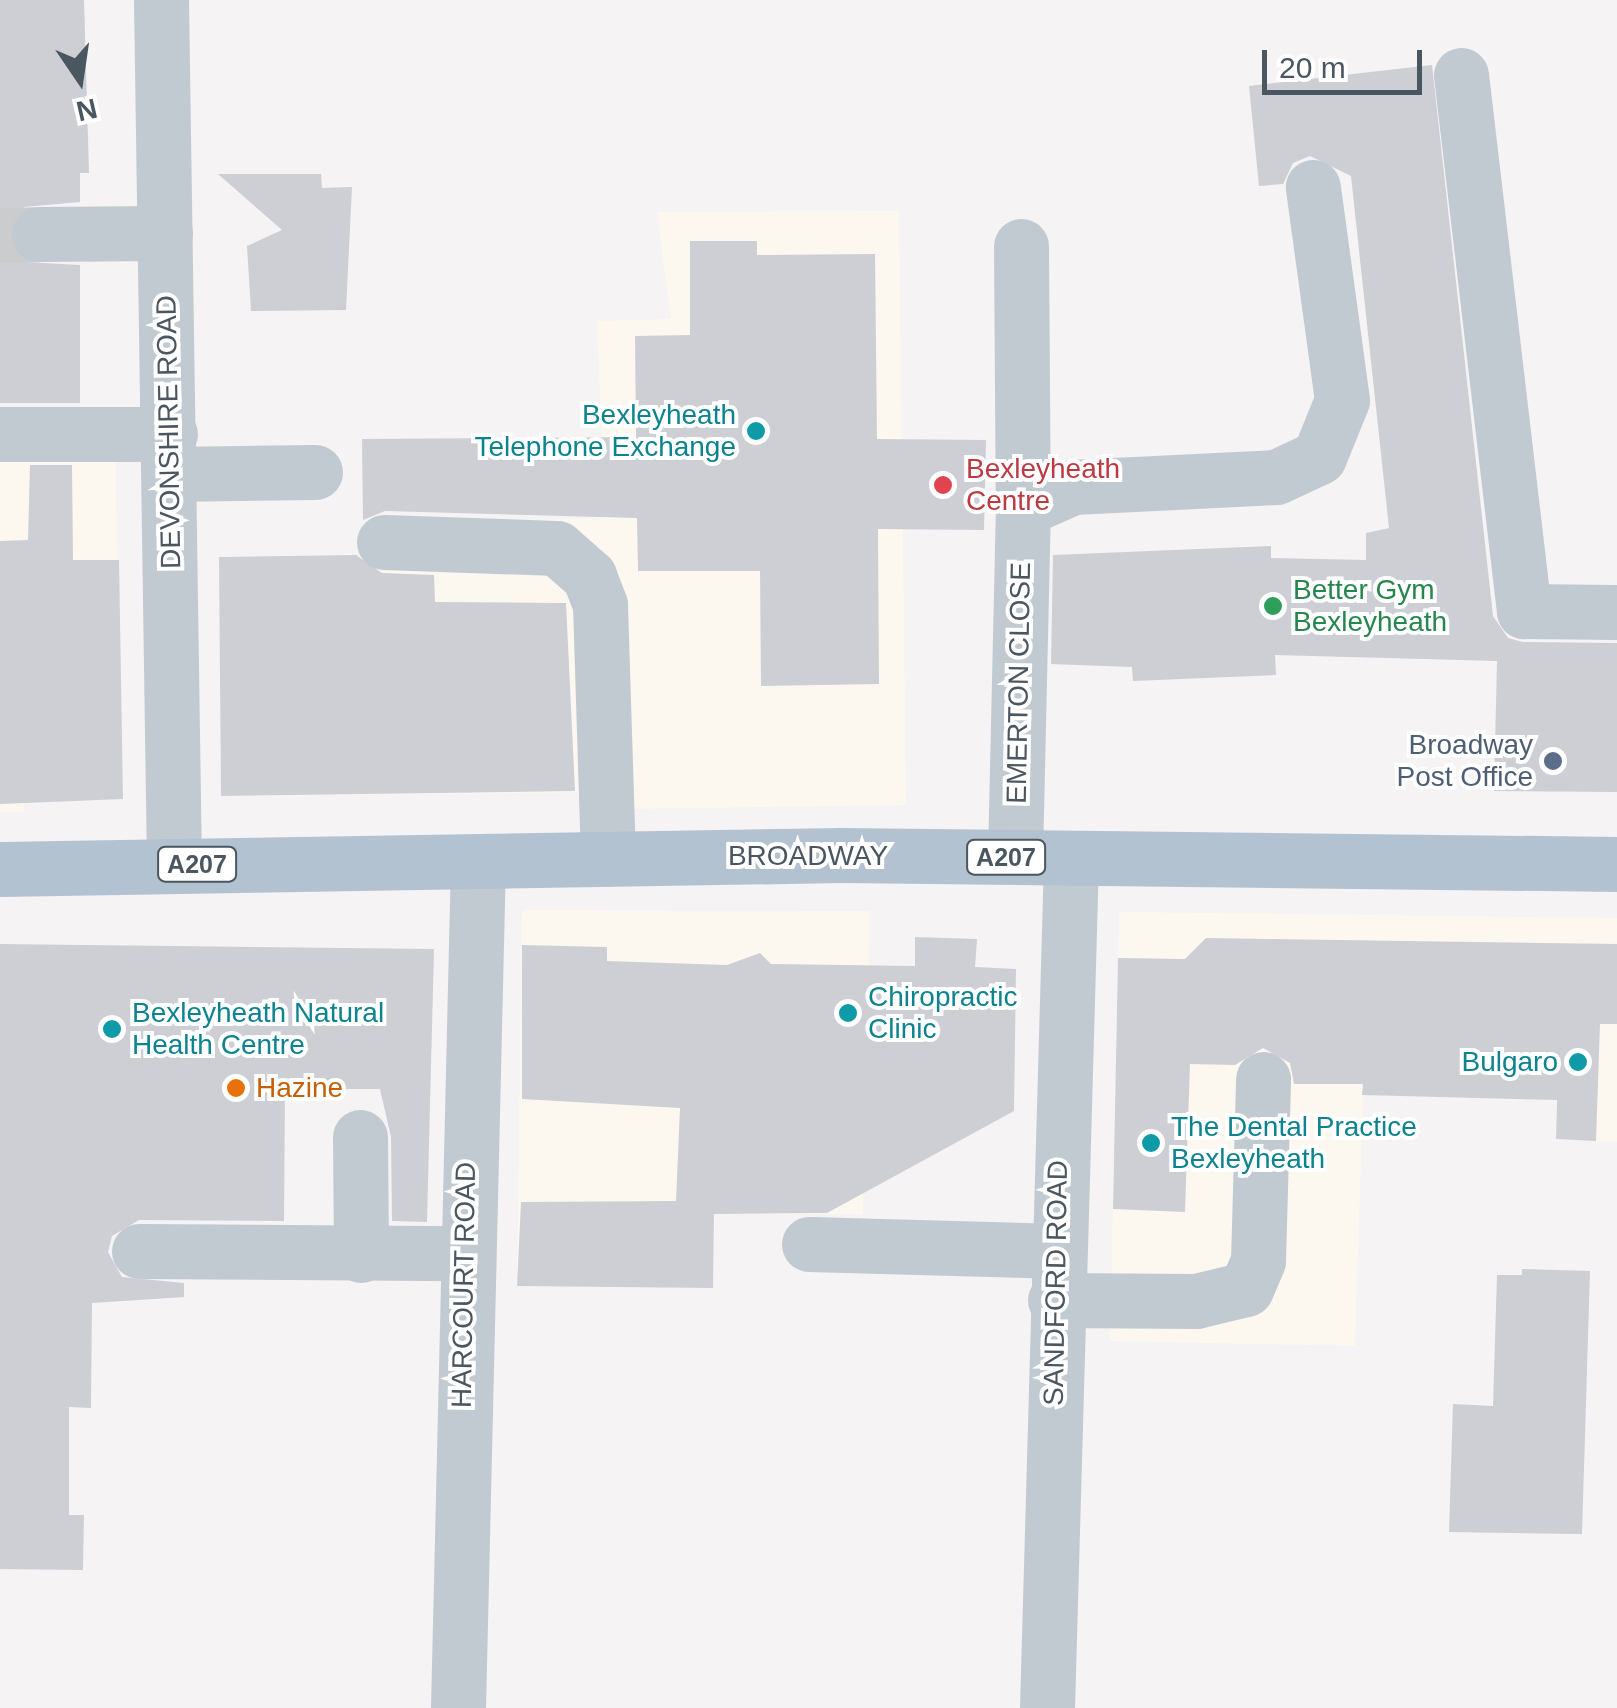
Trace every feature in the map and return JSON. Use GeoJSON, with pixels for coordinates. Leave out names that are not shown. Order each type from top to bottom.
{"type":"FeatureCollection","features":[{"type":"Feature","properties":{"kind":"main road","name":"BROADWAY"},"geometry":{"type":"LineString","coordinates":[[0,868],[1015,857],[1617,864]]}},
{"type":"Feature","properties":{"kind":"street","name":"DEVONSHIRE ROAD"},"geometry":{"type":"LineString","coordinates":[[160,0],[174,864]]}},
{"type":"Feature","properties":{"kind":"street"},"geometry":{"type":"LineString","coordinates":[[1461,75],[1524,611],[1617,612]]}},
{"type":"Feature","properties":{"kind":"street"},"geometry":{"type":"LineString","coordinates":[[1024,509],[1073,487],[1276,477],[1319,457],[1342,400],[1314,188]]}},
{"type":"Feature","properties":{"kind":"street"},"geometry":{"type":"LineString","coordinates":[[39,234],[165,233]]}},
{"type":"Feature","properties":{"kind":"street","name":"EMERTON CLOSE"},"geometry":{"type":"LineString","coordinates":[[1015,857],[1024,509],[1021,246]]}},
{"type":"Feature","properties":{"kind":"street"},"geometry":{"type":"LineString","coordinates":[[0,434],[315,472]]}},
{"type":"Feature","properties":{"kind":"street"},"geometry":{"type":"LineString","coordinates":[[384,542],[556,548],[589,576],[600,605],[608,859]]}},
{"type":"Feature","properties":{"kind":"street","name":"SANDFORD ROAD"},"geometry":{"type":"LineString","coordinates":[[1047,1708],[1055,1275],[1071,858]]}},
{"type":"Feature","properties":{"kind":"street","name":"HARCOURT ROAD"},"geometry":{"type":"LineString","coordinates":[[458,1708],[463,1253],[478,861]]}},
{"type":"Feature","properties":{"kind":"street"},"geometry":{"type":"LineString","coordinates":[[808,1244],[1055,1275],[1196,1301],[1246,1290],[1258,1261],[1263,1078]]}},
{"type":"Feature","properties":{"kind":"street"},"geometry":{"type":"LineString","coordinates":[[360,1137],[361,1256]]}},
{"type":"Feature","properties":{"kind":"street"},"geometry":{"type":"LineString","coordinates":[[139,1251],[361,1256],[463,1253]]}},
{"type":"Feature","properties":{"kind":"shaded area"},"geometry":{"type":"Polygon","coordinates":[[[899,211],[906,805],[618,809],[616,792],[221,796],[220,693],[317,692],[316,556],[363,556],[363,524],[605,518],[597,321],[671,319],[657,212],[899,211]]]}},
{"type":"Feature","properties":{"kind":"shaded area"},"geometry":{"type":"Polygon","coordinates":[[[115,445],[123,793],[24,801],[23,812],[0,812],[0,447],[115,445]]]}},
{"type":"Feature","properties":{"kind":"shaded area"},"geometry":{"type":"Polygon","coordinates":[[[522,910],[870,911],[863,1214],[715,1214],[713,1288],[517,1286],[522,910]]]}},
{"type":"Feature","properties":{"kind":"shaded area"},"geometry":{"type":"Polygon","coordinates":[[[1119,912],[1617,918],[1617,1142],[1556,1139],[1556,1100],[1363,1095],[1355,1346],[1110,1341],[1119,912]]]}},
{"type":"Feature","properties":{"kind":"building"},"geometry":{"type":"Polygon","coordinates":[[[0,0],[84,0],[89,173],[80,173],[80,202],[24,207],[8,233],[24,262],[80,265],[80,403],[0,403],[0,0]]]}},
{"type":"Feature","properties":{"kind":"building"},"geometry":{"type":"Polygon","coordinates":[[[1432,65],[1493,616],[1508,638],[1523,642],[1617,643],[1617,792],[1494,791],[1497,661],[1275,655],[1276,675],[1133,681],[1132,667],[1051,664],[1053,555],[1271,546],[1271,558],[1366,560],[1366,533],[1389,528],[1351,176],[1310,156],[1293,163],[1283,184],[1259,186],[1249,86],[1432,65]]]}},
{"type":"Feature","properties":{"kind":"building"},"geometry":{"type":"Polygon","coordinates":[[[218,174],[321,174],[322,188],[352,187],[346,310],[251,311],[247,246],[282,230],[218,174]]]}},
{"type":"Feature","properties":{"kind":"building","name":"Bexleyheath Telephone Exchange"},"geometry":{"type":"Polygon","coordinates":[[[690,241],[757,241],[757,255],[875,254],[877,439],[986,440],[984,530],[878,529],[879,684],[761,686],[760,571],[638,571],[637,518],[385,511],[363,520],[362,439],[636,437],[635,336],[690,335],[690,241]]]}},
{"type":"Feature","properties":{"kind":"building"},"geometry":{"type":"Polygon","coordinates":[[[30,465],[72,465],[73,560],[119,560],[123,799],[0,804],[0,541],[28,540],[30,465]]]}},
{"type":"Feature","properties":{"kind":"building"},"geometry":{"type":"Polygon","coordinates":[[[356,555],[382,573],[434,575],[435,602],[566,603],[575,791],[221,796],[219,557],[356,555]]]}},
{"type":"Feature","properties":{"kind":"building"},"geometry":{"type":"Polygon","coordinates":[[[915,937],[977,939],[975,967],[1016,969],[1014,1111],[827,1213],[714,1214],[713,1288],[517,1286],[521,1202],[676,1201],[680,1108],[522,1099],[522,945],[607,947],[607,961],[727,965],[760,953],[771,964],[915,966],[915,937]]]}},
{"type":"Feature","properties":{"kind":"building"},"geometry":{"type":"Polygon","coordinates":[[[1206,938],[1617,944],[1617,1024],[1600,1024],[1596,1141],[1556,1139],[1557,1100],[1362,1095],[1363,1084],[1294,1084],[1290,1063],[1263,1048],[1235,1065],[1190,1064],[1185,1212],[1113,1209],[1118,958],[1185,959],[1206,938]]]}},
{"type":"Feature","properties":{"kind":"building"},"geometry":{"type":"Polygon","coordinates":[[[0,944],[434,949],[427,1222],[392,1221],[391,1137],[380,1089],[285,1089],[284,1221],[139,1220],[112,1236],[108,1252],[122,1277],[184,1283],[184,1297],[92,1303],[91,1408],[69,1407],[69,1515],[84,1515],[83,1570],[0,1569],[0,944]]]}},
{"type":"Feature","properties":{"kind":"building"},"geometry":{"type":"Polygon","coordinates":[[[1522,1269],[1590,1271],[1582,1534],[1449,1532],[1453,1404],[1493,1406],[1497,1275],[1522,1275],[1522,1269]]]}},
{"type":"Feature","properties":{"kind":"tunnel"},"geometry":{"type":"LineString","coordinates":[[0,235],[39,234]]}},
{"type":"Feature","properties":{"kind":"place","name":"Bexleyheath Telephone Exchange"},"geometry":{"type":"Point","coordinates":[756,431]}},
{"type":"Feature","properties":{"kind":"place","name":"Bexleyheath Centre"},"geometry":{"type":"Point","coordinates":[943,485]}},
{"type":"Feature","properties":{"kind":"place","name":"Better Gym Bexleyheath"},"geometry":{"type":"Point","coordinates":[1273,606]}},
{"type":"Feature","properties":{"kind":"place","name":"Broadway Post Office"},"geometry":{"type":"Point","coordinates":[1553,761]}},
{"type":"Feature","properties":{"kind":"place","name":"Chiropractic Clinic"},"geometry":{"type":"Point","coordinates":[848,1013]}},
{"type":"Feature","properties":{"kind":"place","name":"Bexleyheath Natural Health Centre"},"geometry":{"type":"Point","coordinates":[112,1029]}},
{"type":"Feature","properties":{"kind":"place","name":"Bulgaro"},"geometry":{"type":"Point","coordinates":[1578,1062]}},
{"type":"Feature","properties":{"kind":"place","name":"Hazine"},"geometry":{"type":"Point","coordinates":[236,1088]}},
{"type":"Feature","properties":{"kind":"place","name":"The Dental Practice Bexleyheath"},"geometry":{"type":"Point","coordinates":[1151,1143]}}]}
